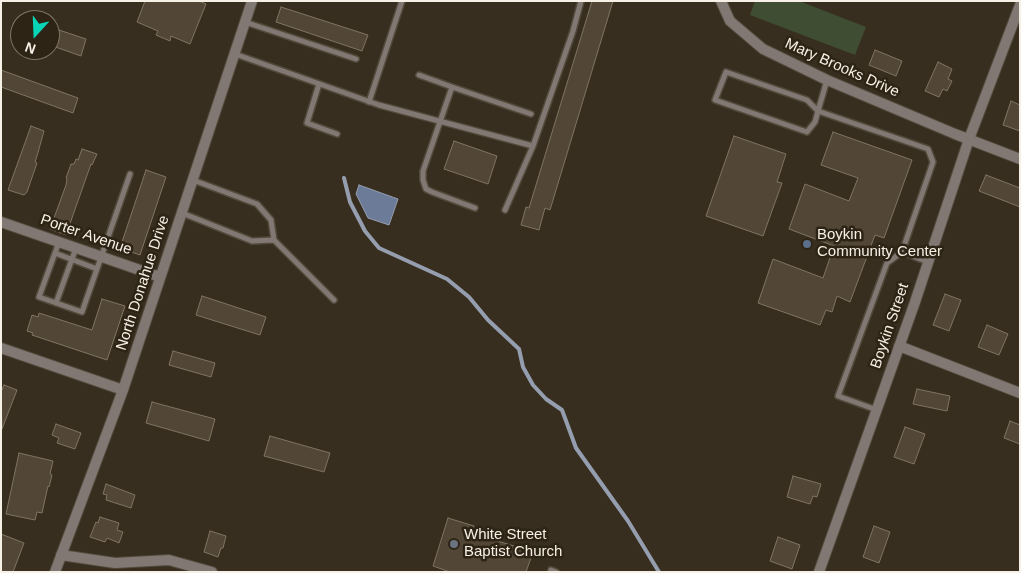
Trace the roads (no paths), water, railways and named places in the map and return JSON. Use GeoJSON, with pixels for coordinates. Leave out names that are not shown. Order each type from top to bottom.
{"type":"FeatureCollection","features":[{"type":"Feature","properties":{"kind":"street","name":"North Donahue Drive"},"geometry":{"type":"LineString","coordinates":[[55,572],[123,390],[252,1]]}},
{"type":"Feature","properties":{"kind":"street","name":"Mary Brooks Drive"},"geometry":{"type":"LineString","coordinates":[[721,1],[730,21],[763,49],[827,80],[1020,159]]}},
{"type":"Feature","properties":{"kind":"street","name":"Boykin Street"},"geometry":{"type":"LineString","coordinates":[[819,572],[877,410],[969,139],[1020,5]]}},
{"type":"Feature","properties":{"kind":"street","name":"Porter Avenue"},"geometry":{"type":"LineString","coordinates":[[1,222],[160,277]]}},
{"type":"Feature","properties":{"kind":"street"},"geometry":{"type":"LineString","coordinates":[[899,346],[1020,393]]}},
{"type":"Feature","properties":{"kind":"street"},"geometry":{"type":"LineString","coordinates":[[1,348],[123,390]]}},
{"type":"Feature","properties":{"kind":"street"},"geometry":{"type":"LineString","coordinates":[[61,556],[114,563],[169,560],[212,572]]}},
{"type":"Feature","properties":{"kind":"lane"},"geometry":{"type":"LineString","coordinates":[[369,102],[402,1]]}},
{"type":"Feature","properties":{"kind":"lane"},"geometry":{"type":"LineString","coordinates":[[505,210],[533,146],[573,31],[581,1]]}},
{"type":"Feature","properties":{"kind":"lane"},"geometry":{"type":"LineString","coordinates":[[245,22],[356,59]]}},
{"type":"Feature","properties":{"kind":"lane"},"geometry":{"type":"LineString","coordinates":[[234,54],[369,102],[533,146]]}},
{"type":"Feature","properties":{"kind":"lane"},"geometry":{"type":"LineString","coordinates":[[827,80],[818,111],[815,122],[807,132],[715,100],[726,72],[807,100],[818,111],[928,149],[933,162],[902,252],[886,264],[838,396],[877,410]]}},
{"type":"Feature","properties":{"kind":"lane"},"geometry":{"type":"LineString","coordinates":[[419,75],[531,114]]}},
{"type":"Feature","properties":{"kind":"lane"},"geometry":{"type":"LineString","coordinates":[[319,84],[308,123],[337,134]]}},
{"type":"Feature","properties":{"kind":"lane"},"geometry":{"type":"LineString","coordinates":[[452,87],[423,171],[423,180],[426,189],[475,208]]}},
{"type":"Feature","properties":{"kind":"lane"},"geometry":{"type":"LineString","coordinates":[[60,242],[38,297],[82,312],[130,174]]}},
{"type":"Feature","properties":{"kind":"lane"},"geometry":{"type":"LineString","coordinates":[[192,180],[257,204],[271,220],[274,240],[334,300]]}},
{"type":"Feature","properties":{"kind":"lane"},"geometry":{"type":"LineString","coordinates":[[182,213],[252,241],[274,240]]}},
{"type":"Feature","properties":{"kind":"lane"},"geometry":{"type":"LineString","coordinates":[[56,303],[76,248]]}},
{"type":"Feature","properties":{"kind":"lane"},"geometry":{"type":"LineString","coordinates":[[902,252],[928,262]]}},
{"type":"Feature","properties":{"kind":"lane"},"geometry":{"type":"LineString","coordinates":[[55,253],[97,269]]}},
{"type":"Feature","properties":{"kind":"lane"},"geometry":{"type":"LineString","coordinates":[[551,572],[551,570],[556,572]]}},
{"type":"Feature","properties":{"kind":"water"},"geometry":{"type":"Polygon","coordinates":[[[359,185],[398,199],[389,225],[368,218],[356,194],[359,185]]]}},
{"type":"Feature","properties":{"kind":"waterway"},"geometry":{"type":"LineString","coordinates":[[344,178],[350,202],[365,231],[379,248],[447,279],[469,297],[488,320],[519,349],[523,367],[533,385],[546,399],[562,410],[576,448],[628,521],[659,572]]}},
{"type":"Feature","properties":{"kind":"place","name":"Boykin Community Center"},"geometry":{"type":"Point","coordinates":[807,244]}},
{"type":"Feature","properties":{"kind":"place","name":"White Street Baptist Church"},"geometry":{"type":"Point","coordinates":[454,544]}}]}
